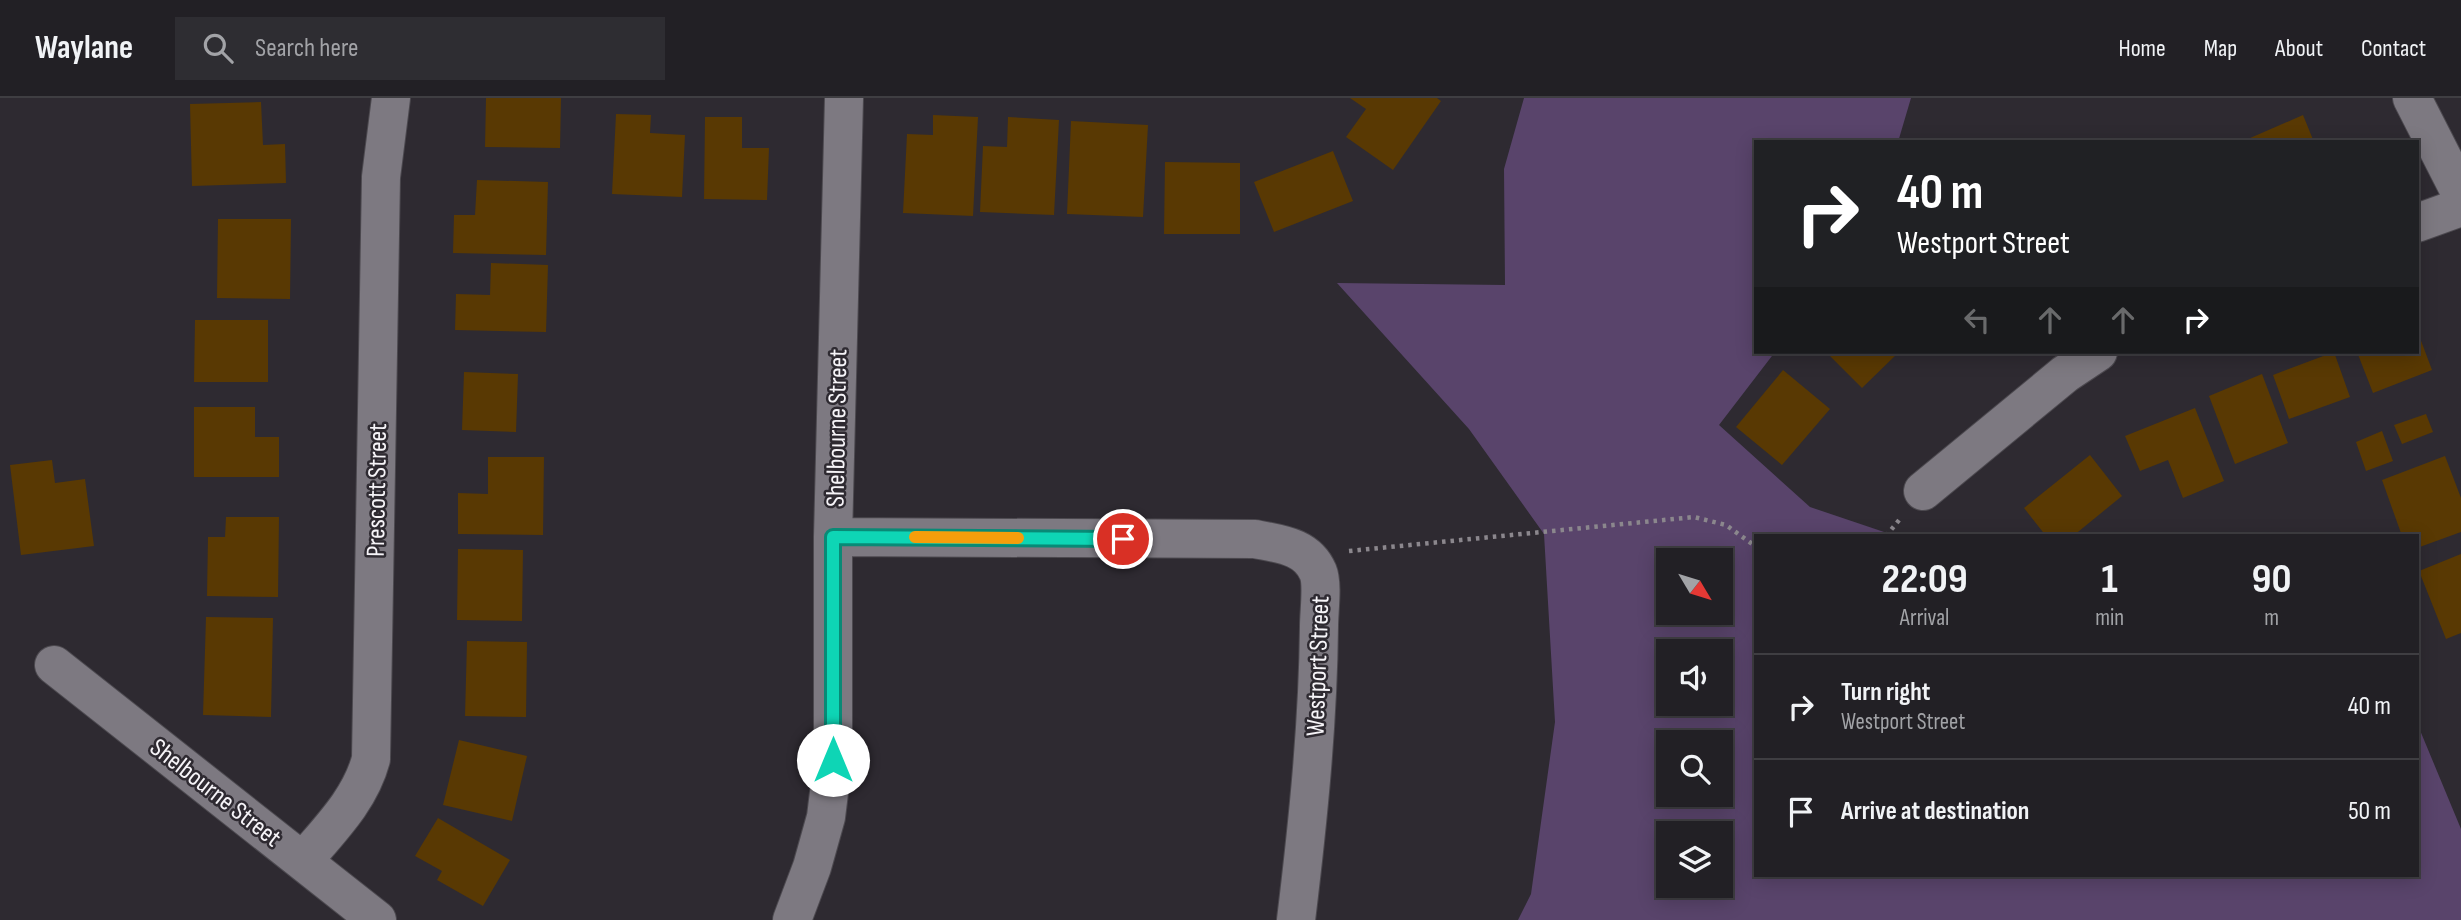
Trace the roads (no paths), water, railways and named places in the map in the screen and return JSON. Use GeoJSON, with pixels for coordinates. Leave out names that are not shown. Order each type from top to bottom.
{"type":"FeatureCollection","features":[{"type":"Feature","properties":{"kind":"street","name":"Prescott Street"},"geometry":{"type":"LineString","coordinates":[[303,861],[353,801],[365,780],[371,759],[381,177],[391,98]]}},
{"type":"Feature","properties":{"kind":"street","name":"Shelbourne Street"},"geometry":{"type":"LineString","coordinates":[[792,920],[812,867],[826,817],[833,760],[833,537],[844,98]]}},
{"type":"Feature","properties":{"kind":"street"},"geometry":{"type":"LineString","coordinates":[[2412,98],[2461,194]]}},
{"type":"Feature","properties":{"kind":"street"},"geometry":{"type":"LineString","coordinates":[[2419,222],[2461,206]]}},
{"type":"Feature","properties":{"kind":"street"},"geometry":{"type":"LineString","coordinates":[[1923,491],[2065,374],[2095,354]]}},
{"type":"Feature","properties":{"kind":"street","name":"Westport Street"},"geometry":{"type":"LineString","coordinates":[[833,537],[1255,539],[1285,544],[1307,555],[1319,574],[1318,695],[1307,833],[1296,920]]}},
{"type":"Feature","properties":{"kind":"street","name":"Shelbourne Street"},"geometry":{"type":"LineString","coordinates":[[54,665],[377,920]]}}]}
